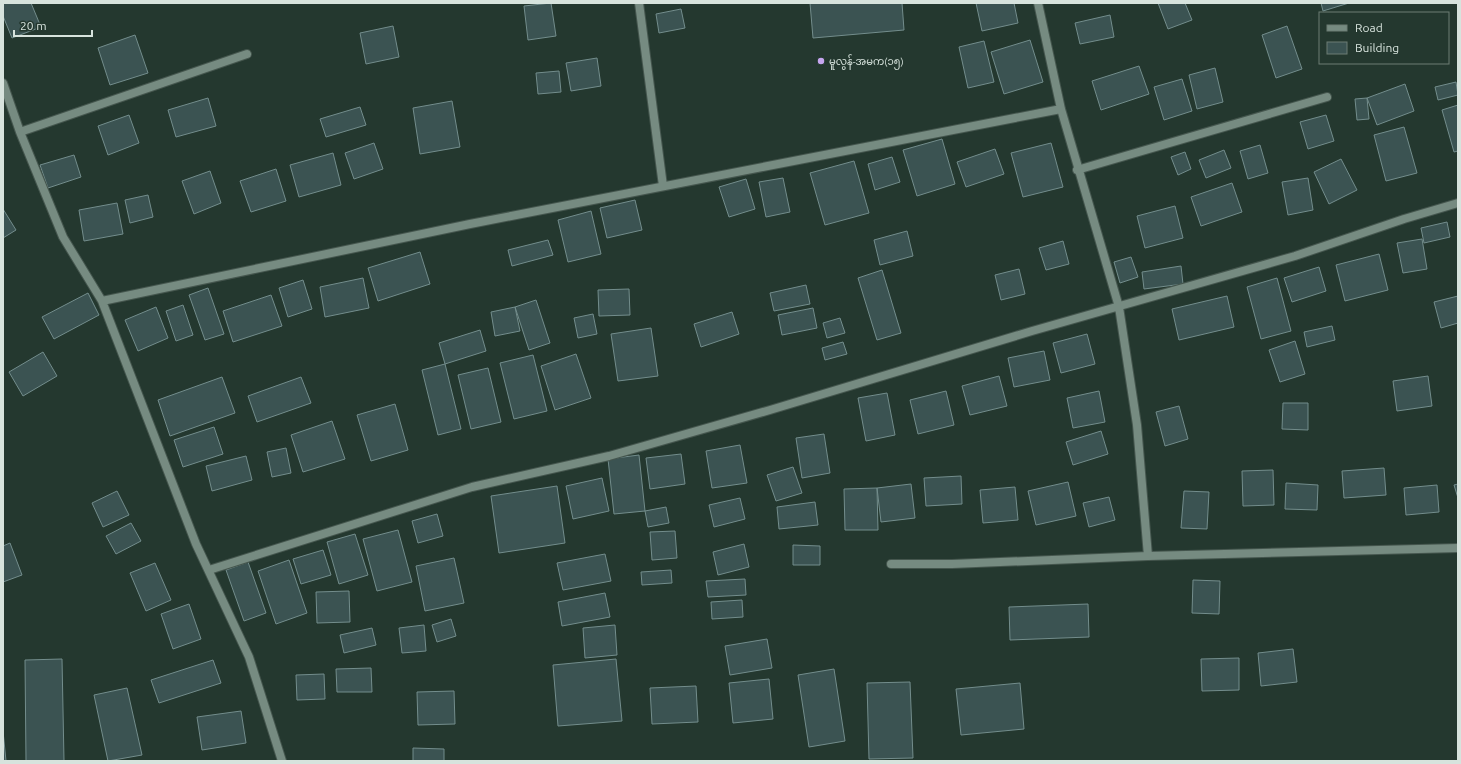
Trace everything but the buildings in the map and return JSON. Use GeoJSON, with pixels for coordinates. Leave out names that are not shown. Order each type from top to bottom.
{"type":"FeatureCollection","features":[{"type":"Feature","properties":{"kind":"street"},"geometry":{"type":"LineString","coordinates":[[639,3],[663,186]]}},
{"type":"Feature","properties":{"kind":"street"},"geometry":{"type":"LineString","coordinates":[[1038,3],[1061,109],[1118,307],[1137,425],[1148,556]]}},
{"type":"Feature","properties":{"kind":"street"},"geometry":{"type":"LineString","coordinates":[[20,132],[247,54]]}},
{"type":"Feature","properties":{"kind":"street"},"geometry":{"type":"LineString","coordinates":[[3,83],[20,132],[62,237],[102,301],[196,544],[249,657],[282,761]]}},
{"type":"Feature","properties":{"kind":"street"},"geometry":{"type":"LineString","coordinates":[[1078,170],[1328,97]]}},
{"type":"Feature","properties":{"kind":"street"},"geometry":{"type":"LineString","coordinates":[[102,301],[663,186],[1061,109]]}},
{"type":"Feature","properties":{"kind":"street"},"geometry":{"type":"LineString","coordinates":[[209,570],[472,487],[609,456],[770,410],[1032,331],[1295,256],[1404,219],[1458,203]]}},
{"type":"Feature","properties":{"kind":"street"},"geometry":{"type":"LineString","coordinates":[[890,564],[952,564],[1148,556],[1458,548]]}},
{"type":"Feature","properties":{"kind":"place","name":"မူလွန်-အမက(၁၅)"},"geometry":{"type":"Point","coordinates":[821,61]}}]}
